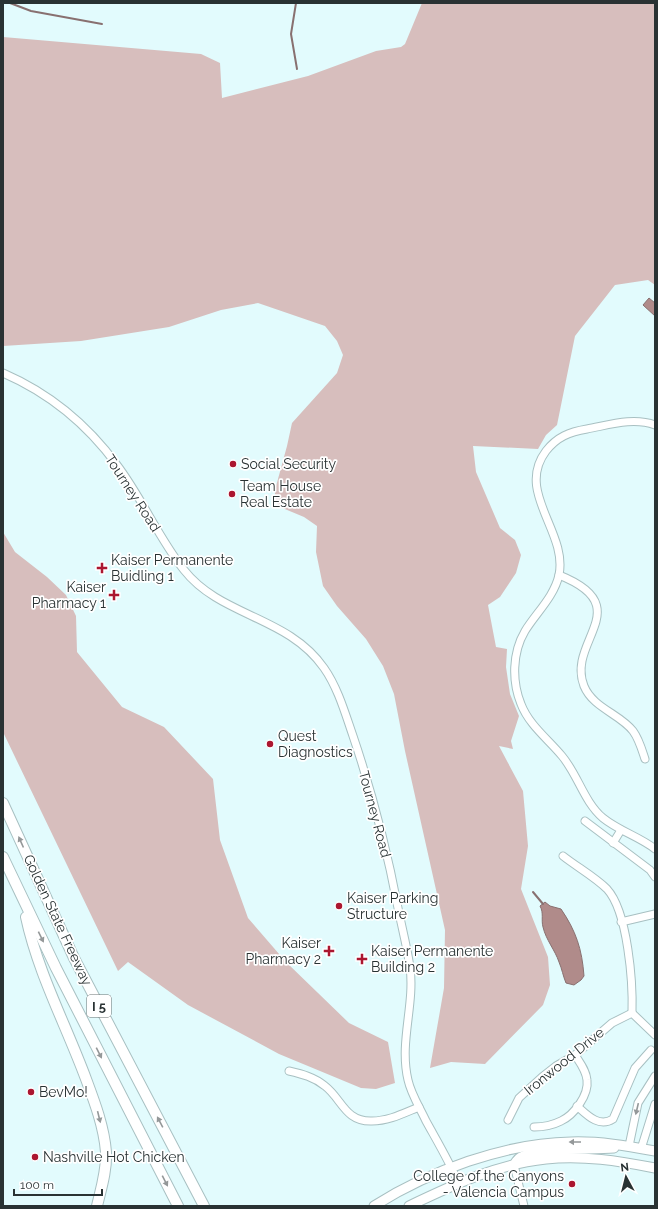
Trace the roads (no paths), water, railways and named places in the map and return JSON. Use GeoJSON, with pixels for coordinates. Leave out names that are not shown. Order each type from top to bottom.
{"type":"FeatureCollection","features":[{"type":"Feature","properties":{"kind":"highway","name":"Golden State Freeway"},"geometry":{"type":"LineString","coordinates":[[3,803],[74,958],[204,1206]]}},
{"type":"Feature","properties":{"kind":"highway","name":"Golden State Freeway"},"geometry":{"type":"LineString","coordinates":[[3,858],[178,1206]]}},
{"type":"Feature","properties":{"kind":"highway"},"geometry":{"type":"LineString","coordinates":[[24,902],[32,945],[98,1110],[106,1154],[105,1170],[97,1206]]}},
{"type":"Feature","properties":{"kind":"highway"},"geometry":{"type":"LineString","coordinates":[[173,1147],[212,1206]]}},
{"type":"Feature","properties":{"kind":"main road"},"geometry":{"type":"LineString","coordinates":[[374,1206],[413,1184],[452,1168],[504,1151],[540,1144],[581,1142],[629,1146],[655,1151]]}},
{"type":"Feature","properties":{"kind":"main road"},"geometry":{"type":"LineString","coordinates":[[514,1165],[522,1156],[532,1154],[629,1146]]}},
{"type":"Feature","properties":{"kind":"main road"},"geometry":{"type":"LineString","coordinates":[[409,1206],[458,1182],[514,1165],[546,1159],[575,1158],[621,1162],[655,1168]]}},
{"type":"Feature","properties":{"kind":"street","name":"Tourney Road"},"geometry":{"type":"LineString","coordinates":[[3,373],[34,388],[70,414],[88,430],[118,465],[184,571],[199,586],[228,605],[279,628],[295,639],[322,665],[332,681],[358,750],[378,818],[410,968],[410,994],[404,1043],[408,1083],[458,1182]]}},
{"type":"Feature","properties":{"kind":"street"},"geometry":{"type":"LineString","coordinates":[[655,425],[637,421],[575,431],[562,436],[552,444],[542,456],[538,468],[537,493],[558,542],[560,564],[559,575],[545,604],[525,632],[518,648],[514,678],[521,705],[530,721],[563,757],[592,807],[604,819],[655,850]]}},
{"type":"Feature","properties":{"kind":"street"},"geometry":{"type":"LineString","coordinates":[[559,575],[585,588],[593,597],[596,606],[595,630],[582,663],[584,686],[597,703],[633,731],[645,759]]}},
{"type":"Feature","properties":{"kind":"street"},"geometry":{"type":"LineString","coordinates":[[585,821],[650,870],[655,877]]}},
{"type":"Feature","properties":{"kind":"street"},"geometry":{"type":"LineString","coordinates":[[613,843],[621,830]]}},
{"type":"Feature","properties":{"kind":"street"},"geometry":{"type":"LineString","coordinates":[[563,856],[606,888],[612,896],[621,922],[631,965],[633,986],[632,1013],[655,1035]]}},
{"type":"Feature","properties":{"kind":"street"},"geometry":{"type":"LineString","coordinates":[[621,922],[655,914]]}},
{"type":"Feature","properties":{"kind":"street","name":"Ironwood Drive"},"geometry":{"type":"LineString","coordinates":[[508,1120],[519,1098],[556,1066],[575,1055],[612,1023],[632,1013]]}},
{"type":"Feature","properties":{"kind":"street"},"geometry":{"type":"LineString","coordinates":[[577,1106],[598,1122],[605,1123],[613,1119],[635,1068],[651,1050]]}},
{"type":"Feature","properties":{"kind":"street"},"geometry":{"type":"LineString","coordinates":[[534,1126],[550,1125],[563,1120],[577,1106],[585,1095],[587,1081],[584,1068],[575,1055]]}},
{"type":"Feature","properties":{"kind":"street"},"geometry":{"type":"LineString","coordinates":[[289,1071],[309,1076],[326,1086],[342,1108],[356,1118],[372,1122],[389,1119],[419,1107]]}},
{"type":"Feature","properties":{"kind":"street"},"geometry":{"type":"LineString","coordinates":[[629,1146],[638,1103],[655,1076]]}},
{"type":"Feature","properties":{"kind":"street"},"geometry":{"type":"LineString","coordinates":[[641,1149],[655,1104]]}},
{"type":"Feature","properties":{"kind":"street"},"geometry":{"type":"LineString","coordinates":[[514,1165],[524,1206]]}},
{"type":"Feature","properties":{"kind":"waterway"},"geometry":{"type":"LineString","coordinates":[[10,3],[31,11],[102,24]]}},
{"type":"Feature","properties":{"kind":"waterway"},"geometry":{"type":"LineString","coordinates":[[296,3],[291,34],[297,69]]}},
{"type":"Feature","properties":{"kind":"waterway"},"geometry":{"type":"LineString","coordinates":[[533,892],[543,904]]}},
{"type":"Feature","properties":{"kind":"place","name":"Social Security"},"geometry":{"type":"Point","coordinates":[233,464]}},
{"type":"Feature","properties":{"kind":"place","name":"Team House Real Estate"},"geometry":{"type":"Point","coordinates":[232,494]}},
{"type":"Feature","properties":{"kind":"place","name":"Kaiser Permanente Buidling 1"},"geometry":{"type":"Point","coordinates":[102,568]}},
{"type":"Feature","properties":{"kind":"place","name":"Kaiser Pharmacy 1"},"geometry":{"type":"Point","coordinates":[114,595]}},
{"type":"Feature","properties":{"kind":"place","name":"Quest Diagnostics"},"geometry":{"type":"Point","coordinates":[270,744]}},
{"type":"Feature","properties":{"kind":"place","name":"Kaiser Parking Structure"},"geometry":{"type":"Point","coordinates":[339,906]}},
{"type":"Feature","properties":{"kind":"place","name":"Kaiser Pharmacy 2"},"geometry":{"type":"Point","coordinates":[329,951]}},
{"type":"Feature","properties":{"kind":"place","name":"Kaiser Permanente Building 2"},"geometry":{"type":"Point","coordinates":[362,959]}},
{"type":"Feature","properties":{"kind":"place","name":"BevMo!"},"geometry":{"type":"Point","coordinates":[31,1092]}},
{"type":"Feature","properties":{"kind":"place","name":"Nashville Hot Chicken"},"geometry":{"type":"Point","coordinates":[35,1157]}},
{"type":"Feature","properties":{"kind":"place","name":"College of the Canyons - Valencia Campus"},"geometry":{"type":"Point","coordinates":[572,1184]}}]}
